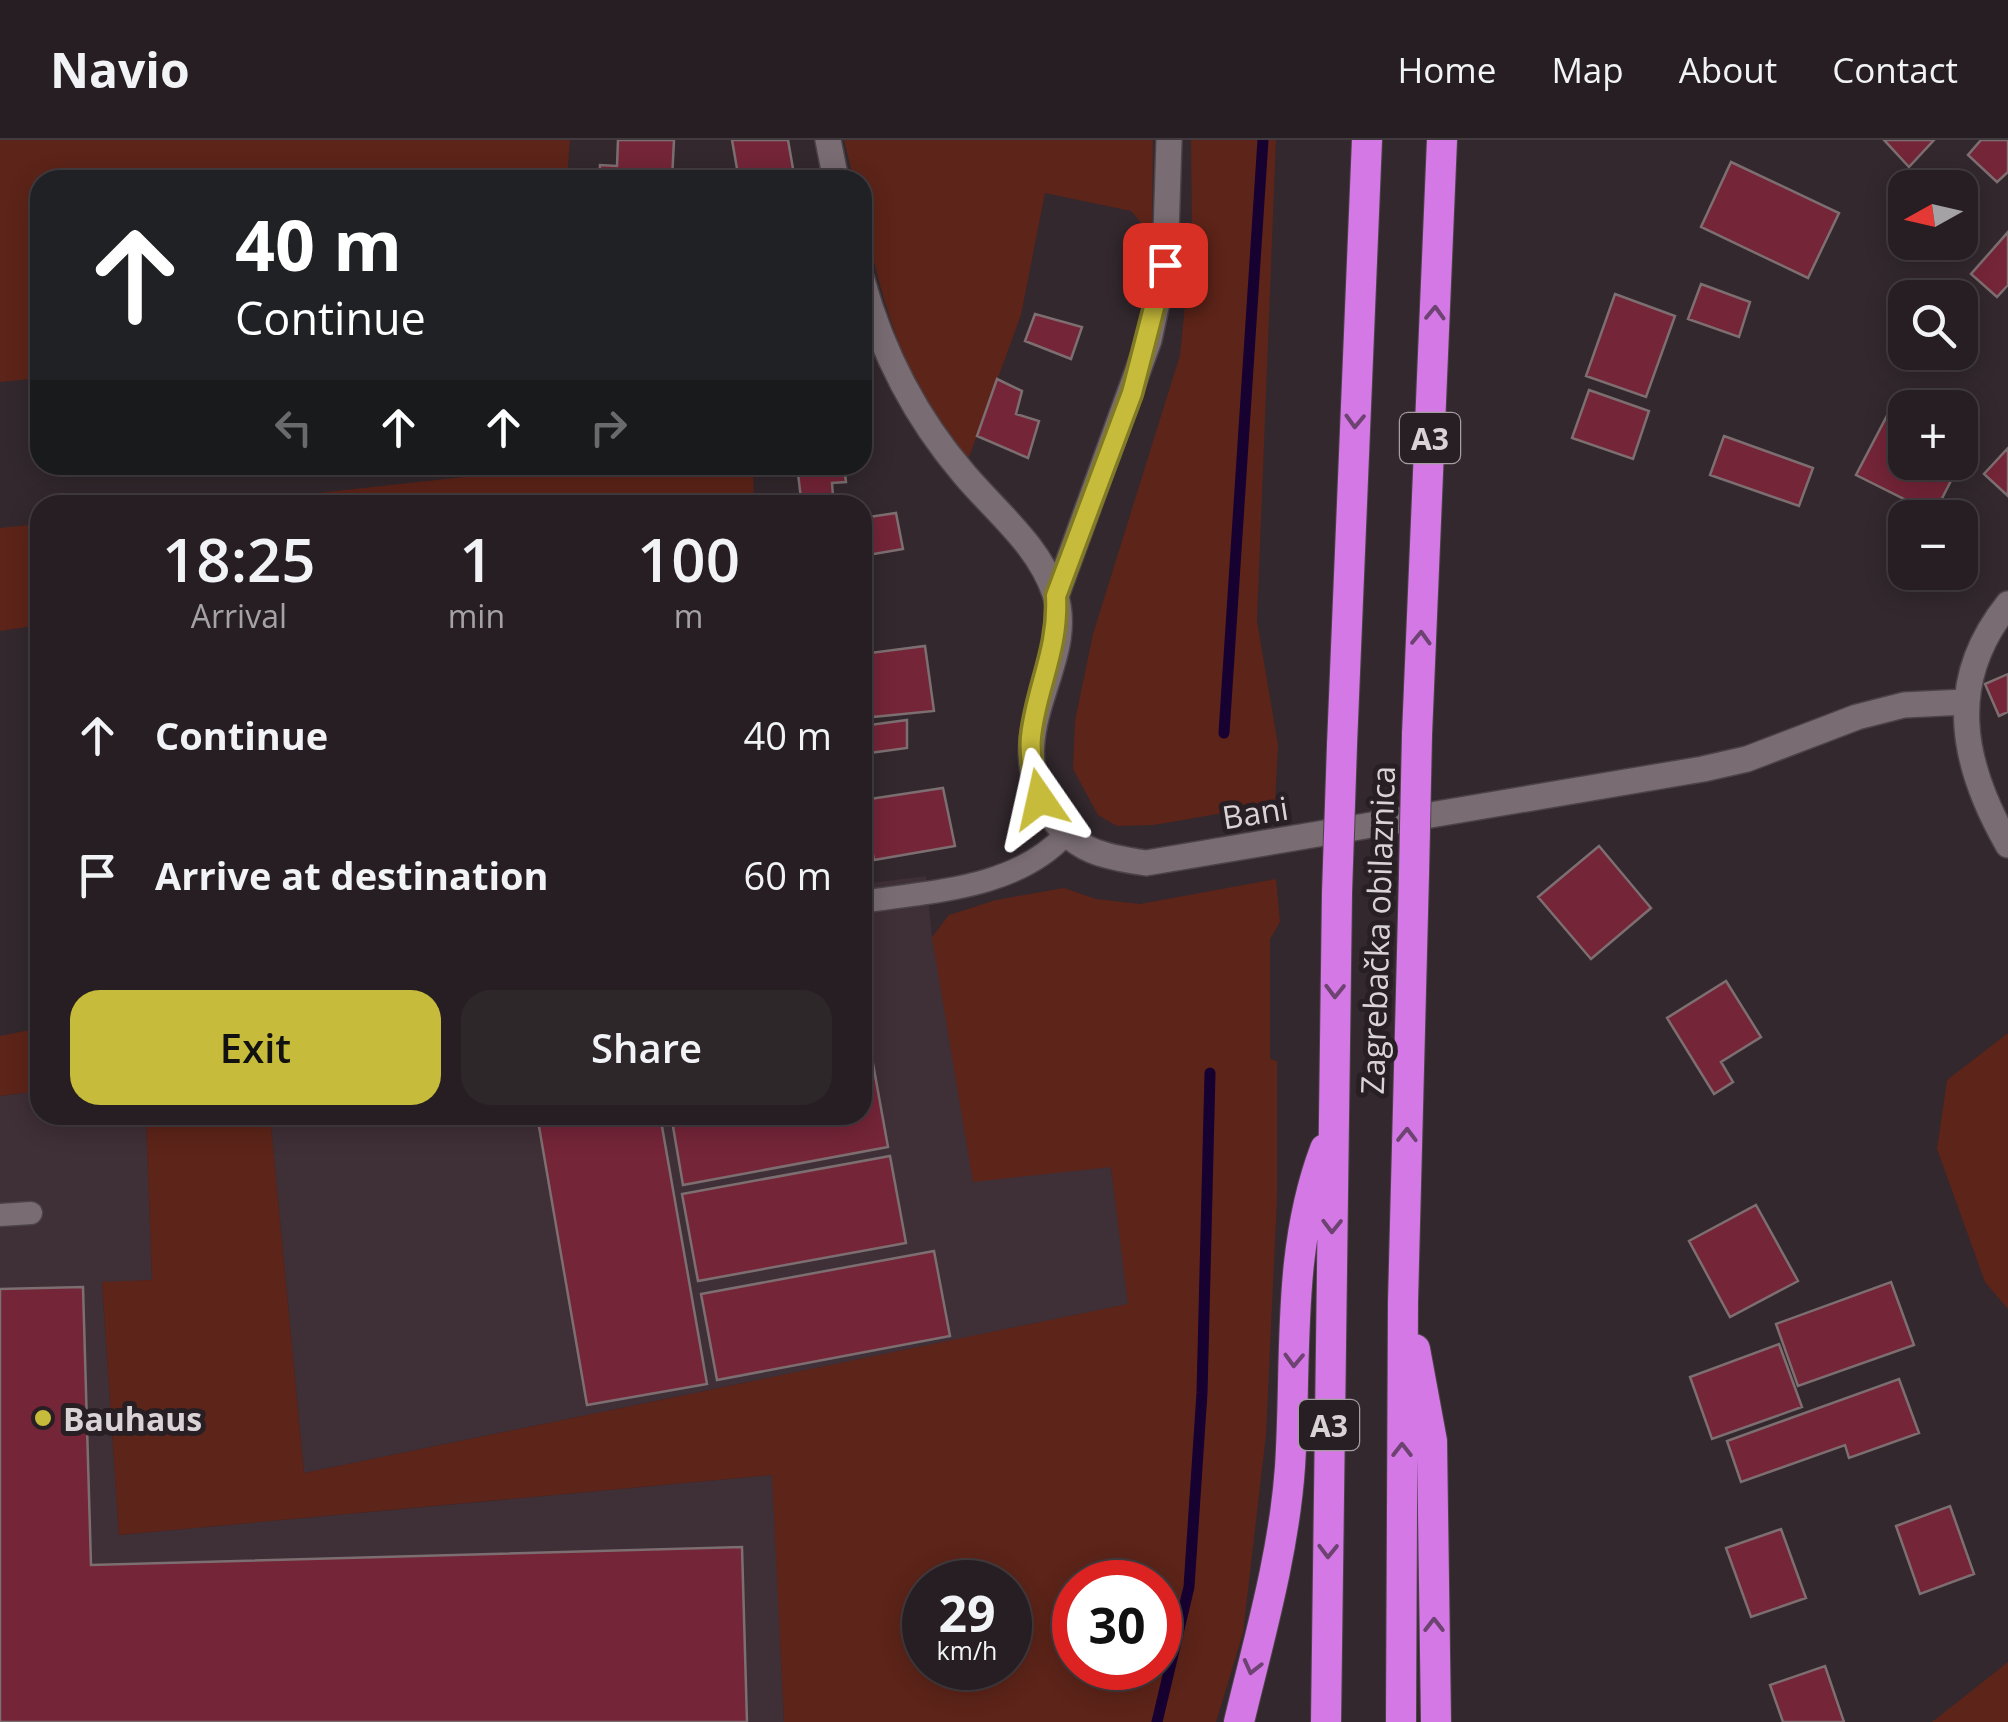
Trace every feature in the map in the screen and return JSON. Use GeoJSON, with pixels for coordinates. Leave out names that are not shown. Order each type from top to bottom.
{"type":"FeatureCollection","features":[{"type":"Feature","properties":{"kind":"highway"},"geometry":{"type":"LineString","coordinates":[[1355,140],[1365,183]]}},
{"type":"Feature","properties":{"kind":"highway","name":"Zagrebačka obilaznica"},"geometry":{"type":"LineString","coordinates":[[1326,1722],[1337,893],[1367,140]]}},
{"type":"Feature","properties":{"kind":"highway","name":"Zagrebačka obilaznica"},"geometry":{"type":"LineString","coordinates":[[1401,1722],[1403,1302],[1417,735],[1442,140]]}},
{"type":"Feature","properties":{"kind":"highway"},"geometry":{"type":"LineString","coordinates":[[1239,1722],[1279,1544],[1290,1470],[1297,1252],[1311,1187],[1333,1128]]}},
{"type":"Feature","properties":{"kind":"highway"},"geometry":{"type":"LineString","coordinates":[[1403,1302],[1432,1441],[1436,1722]]}},
{"type":"Feature","properties":{"kind":"street"},"geometry":{"type":"LineString","coordinates":[[828,140],[834,170]]}},
{"type":"Feature","properties":{"kind":"street"},"geometry":{"type":"LineString","coordinates":[[1056,596],[1149,340],[1165,265],[1169,140]]}},
{"type":"Feature","properties":{"kind":"street"},"geometry":{"type":"LineString","coordinates":[[872,309],[890,362],[911,400],[960,470],[1036,554],[1056,596],[1058,624],[1031,733],[1031,763],[1040,799],[1064,836]]}},
{"type":"Feature","properties":{"kind":"street"},"geometry":{"type":"LineString","coordinates":[[2008,604],[1978,646],[1965,702],[1974,772],[2008,845]]}},
{"type":"Feature","properties":{"kind":"street","name":"Bani"},"geometry":{"type":"LineString","coordinates":[[1064,836],[1098,856],[1146,862],[1703,769],[1747,759],[1888,709],[1965,702]]}},
{"type":"Feature","properties":{"kind":"lane"},"geometry":{"type":"LineString","coordinates":[[872,900],[1021,871],[1045,856],[1064,836]]}},
{"type":"Feature","properties":{"kind":"lane"},"geometry":{"type":"LineString","coordinates":[[0,1215],[31,1213]]}},
{"type":"Feature","properties":{"kind":"shaded area"},"geometry":{"type":"Polygon","coordinates":[[[0,140],[570,140],[568,170],[30,170],[30,379],[0,382],[0,140]]]}},
{"type":"Feature","properties":{"kind":"shaded area"},"geometry":{"type":"Polygon","coordinates":[[[844,140],[1153,140],[1152,226],[1144,226],[1131,211],[1045,193],[1021,315],[969,457],[948,436],[909,369],[872,251],[872,170],[852,170],[844,140]]]}},
{"type":"Feature","properties":{"kind":"shaded area"},"geometry":{"type":"Polygon","coordinates":[[[1191,140],[1276,140],[1257,621],[1278,745],[1275,804],[1154,825],[1117,826],[1098,815],[1073,769],[1075,721],[1093,634],[1180,355],[1192,235],[1191,140]]]}},
{"type":"Feature","properties":{"kind":"shaded area"},"geometry":{"type":"Polygon","coordinates":[[[482,475],[753,475],[754,495],[299,495],[482,475]]]}},
{"type":"Feature","properties":{"kind":"shaded area"},"geometry":{"type":"Polygon","coordinates":[[[30,525],[30,626],[0,631],[0,528],[30,525]]]}},
{"type":"Feature","properties":{"kind":"shaded area"},"geometry":{"type":"Polygon","coordinates":[[[926,876],[932,937],[1111,1167],[1129,1304],[304,1473],[271,1125],[872,1125],[872,883],[926,876]]]}},
{"type":"Feature","properties":{"kind":"shaded area"},"geometry":{"type":"Polygon","coordinates":[[[1276,879],[1280,922],[1270,939],[1270,1059],[1277,1061],[1277,1199],[1266,1435],[1243,1633],[1216,1722],[784,1722],[772,1475],[119,1535],[102,1282],[152,1280],[146,1125],[271,1125],[304,1473],[1128,1304],[1111,1167],[973,1182],[932,937],[949,915],[996,900],[1064,888],[1096,899],[1140,904],[1276,879]]]}},
{"type":"Feature","properties":{"kind":"shaded area"},"geometry":{"type":"Polygon","coordinates":[[[30,1030],[30,1092],[0,1096],[0,1036],[30,1030]]]}},
{"type":"Feature","properties":{"kind":"shaded area"},"geometry":{"type":"Polygon","coordinates":[[[2008,1033],[2008,1309],[1985,1282],[1937,1149],[1947,1080],[2008,1033]]]}},
{"type":"Feature","properties":{"kind":"shaded area","name":"Bauhaus"},"geometry":{"type":"Polygon","coordinates":[[[30,1092],[30,1125],[146,1125],[152,1280],[102,1283],[119,1535],[773,1475],[784,1722],[0,1722],[0,1096],[30,1092]]]}},
{"type":"Feature","properties":{"kind":"shaded area"},"geometry":{"type":"Polygon","coordinates":[[[2008,1662],[2008,1722],[1932,1722],[2008,1662]]]}},
{"type":"Feature","properties":{"kind":"building"},"geometry":{"type":"Polygon","coordinates":[[[618,140],[674,140],[672,170],[600,170],[600,165],[617,166],[618,140]]]}},
{"type":"Feature","properties":{"kind":"building"},"geometry":{"type":"Polygon","coordinates":[[[732,140],[788,140],[793,170],[737,170],[732,140]]]}},
{"type":"Feature","properties":{"kind":"building"},"geometry":{"type":"Polygon","coordinates":[[[1884,140],[1934,140],[1909,167],[1884,140]]]}},
{"type":"Feature","properties":{"kind":"building"},"geometry":{"type":"Polygon","coordinates":[[[1981,140],[2008,140],[2008,172],[1997,182],[1968,155],[1981,140]]]}},
{"type":"Feature","properties":{"kind":"building"},"geometry":{"type":"Polygon","coordinates":[[[1731,162],[1839,213],[1808,278],[1701,227],[1731,162]]]}},
{"type":"Feature","properties":{"kind":"building"},"geometry":{"type":"Polygon","coordinates":[[[2008,232],[2008,285],[1997,297],[1971,274],[2008,232]]]}},
{"type":"Feature","properties":{"kind":"building"},"geometry":{"type":"Polygon","coordinates":[[[1701,284],[1750,302],[1739,337],[1688,319],[1701,284]]]}},
{"type":"Feature","properties":{"kind":"building"},"geometry":{"type":"Polygon","coordinates":[[[1615,294],[1675,316],[1646,397],[1586,376],[1615,294]]]}},
{"type":"Feature","properties":{"kind":"building"},"geometry":{"type":"Polygon","coordinates":[[[1035,314],[1082,327],[1071,359],[1025,341],[1035,314]]]}},
{"type":"Feature","properties":{"kind":"building"},"geometry":{"type":"Polygon","coordinates":[[[997,379],[1022,391],[1016,414],[1039,421],[1028,458],[977,436],[997,379]]]}},
{"type":"Feature","properties":{"kind":"building"},"geometry":{"type":"Polygon","coordinates":[[[1589,390],[1649,411],[1633,459],[1572,438],[1589,390]]]}},
{"type":"Feature","properties":{"kind":"building"},"geometry":{"type":"Polygon","coordinates":[[[1888,414],[1888,480],[1951,480],[1941,500],[1906,500],[1856,475],[1888,414]]]}},
{"type":"Feature","properties":{"kind":"building"},"geometry":{"type":"Polygon","coordinates":[[[1724,436],[1813,468],[1799,506],[1710,475],[1724,436]]]}},
{"type":"Feature","properties":{"kind":"building"},"geometry":{"type":"Polygon","coordinates":[[[2008,448],[2008,496],[1984,474],[2008,448]]]}},
{"type":"Feature","properties":{"kind":"building"},"geometry":{"type":"Polygon","coordinates":[[[798,475],[845,475],[846,482],[832,483],[833,495],[801,495],[798,475]]]}},
{"type":"Feature","properties":{"kind":"building"},"geometry":{"type":"Polygon","coordinates":[[[896,513],[903,549],[872,554],[872,517],[896,513]]]}},
{"type":"Feature","properties":{"kind":"building"},"geometry":{"type":"Polygon","coordinates":[[[925,646],[934,711],[872,717],[872,653],[925,646]]]}},
{"type":"Feature","properties":{"kind":"building"},"geometry":{"type":"Polygon","coordinates":[[[2008,674],[2008,712],[1999,716],[1985,684],[2008,674]]]}},
{"type":"Feature","properties":{"kind":"building"},"geometry":{"type":"Polygon","coordinates":[[[907,720],[907,748],[872,753],[872,725],[907,720]]]}},
{"type":"Feature","properties":{"kind":"building"},"geometry":{"type":"Polygon","coordinates":[[[943,788],[955,846],[874,860],[872,799],[943,788]]]}},
{"type":"Feature","properties":{"kind":"building"},"geometry":{"type":"Polygon","coordinates":[[[1599,846],[1651,908],[1591,959],[1538,897],[1599,846]]]}},
{"type":"Feature","properties":{"kind":"building"},"geometry":{"type":"Polygon","coordinates":[[[1726,981],[1761,1037],[1721,1062],[1733,1082],[1714,1094],[1667,1018],[1726,981]]]}},
{"type":"Feature","properties":{"kind":"building"},"geometry":{"type":"Polygon","coordinates":[[[872,1058],[888,1147],[683,1185],[673,1125],[872,1125],[872,1058]]]}},
{"type":"Feature","properties":{"kind":"building"},"geometry":{"type":"Polygon","coordinates":[[[539,1125],[662,1125],[707,1384],[587,1405],[539,1125]]]}},
{"type":"Feature","properties":{"kind":"building"},"geometry":{"type":"Polygon","coordinates":[[[890,1156],[906,1243],[698,1281],[682,1194],[890,1156]]]}},
{"type":"Feature","properties":{"kind":"building"},"geometry":{"type":"Polygon","coordinates":[[[1756,1205],[1798,1281],[1730,1317],[1689,1241],[1756,1205]]]}},
{"type":"Feature","properties":{"kind":"building"},"geometry":{"type":"Polygon","coordinates":[[[934,1251],[950,1336],[717,1380],[701,1294],[934,1251]]]}},
{"type":"Feature","properties":{"kind":"building"},"geometry":{"type":"Polygon","coordinates":[[[1891,1282],[1914,1345],[1798,1386],[1776,1324],[1891,1282]]]}},
{"type":"Feature","properties":{"kind":"building","name":"Bauhaus"},"geometry":{"type":"Polygon","coordinates":[[[83,1287],[91,1565],[742,1547],[747,1722],[0,1722],[0,1289],[83,1287]]]}},
{"type":"Feature","properties":{"kind":"building"},"geometry":{"type":"Polygon","coordinates":[[[1779,1344],[1802,1407],[1712,1439],[1690,1377],[1779,1344]]]}},
{"type":"Feature","properties":{"kind":"building"},"geometry":{"type":"Polygon","coordinates":[[[1899,1379],[1919,1433],[1849,1458],[1845,1445],[1741,1482],[1727,1441],[1899,1379]]]}},
{"type":"Feature","properties":{"kind":"building"},"geometry":{"type":"Polygon","coordinates":[[[1950,1506],[1974,1574],[1920,1594],[1896,1526],[1950,1506]]]}},
{"type":"Feature","properties":{"kind":"building"},"geometry":{"type":"Polygon","coordinates":[[[1781,1529],[1806,1598],[1751,1617],[1726,1548],[1781,1529]]]}},
{"type":"Feature","properties":{"kind":"building"},"geometry":{"type":"Polygon","coordinates":[[[1825,1666],[1844,1722],[1783,1722],[1770,1685],[1825,1666]]]}},
{"type":"Feature","properties":{"kind":"waterway"},"geometry":{"type":"LineString","coordinates":[[1224,733],[1263,140]]}},
{"type":"Feature","properties":{"kind":"waterway"},"geometry":{"type":"LineString","coordinates":[[1157,1722],[1189,1587],[1202,1393],[1210,1073]]}},
{"type":"Feature","properties":{"kind":"place","name":"Bauhaus"},"geometry":{"type":"Point","coordinates":[43,1418]}},
{"type":"Feature","properties":{"kind":"route"},"geometry":{"type":"LineString","coordinates":[[1040,799],[1031,763],[1031,733],[1058,624],[1056,596],[1132,393],[1149,340],[1165,265]]}}]}
